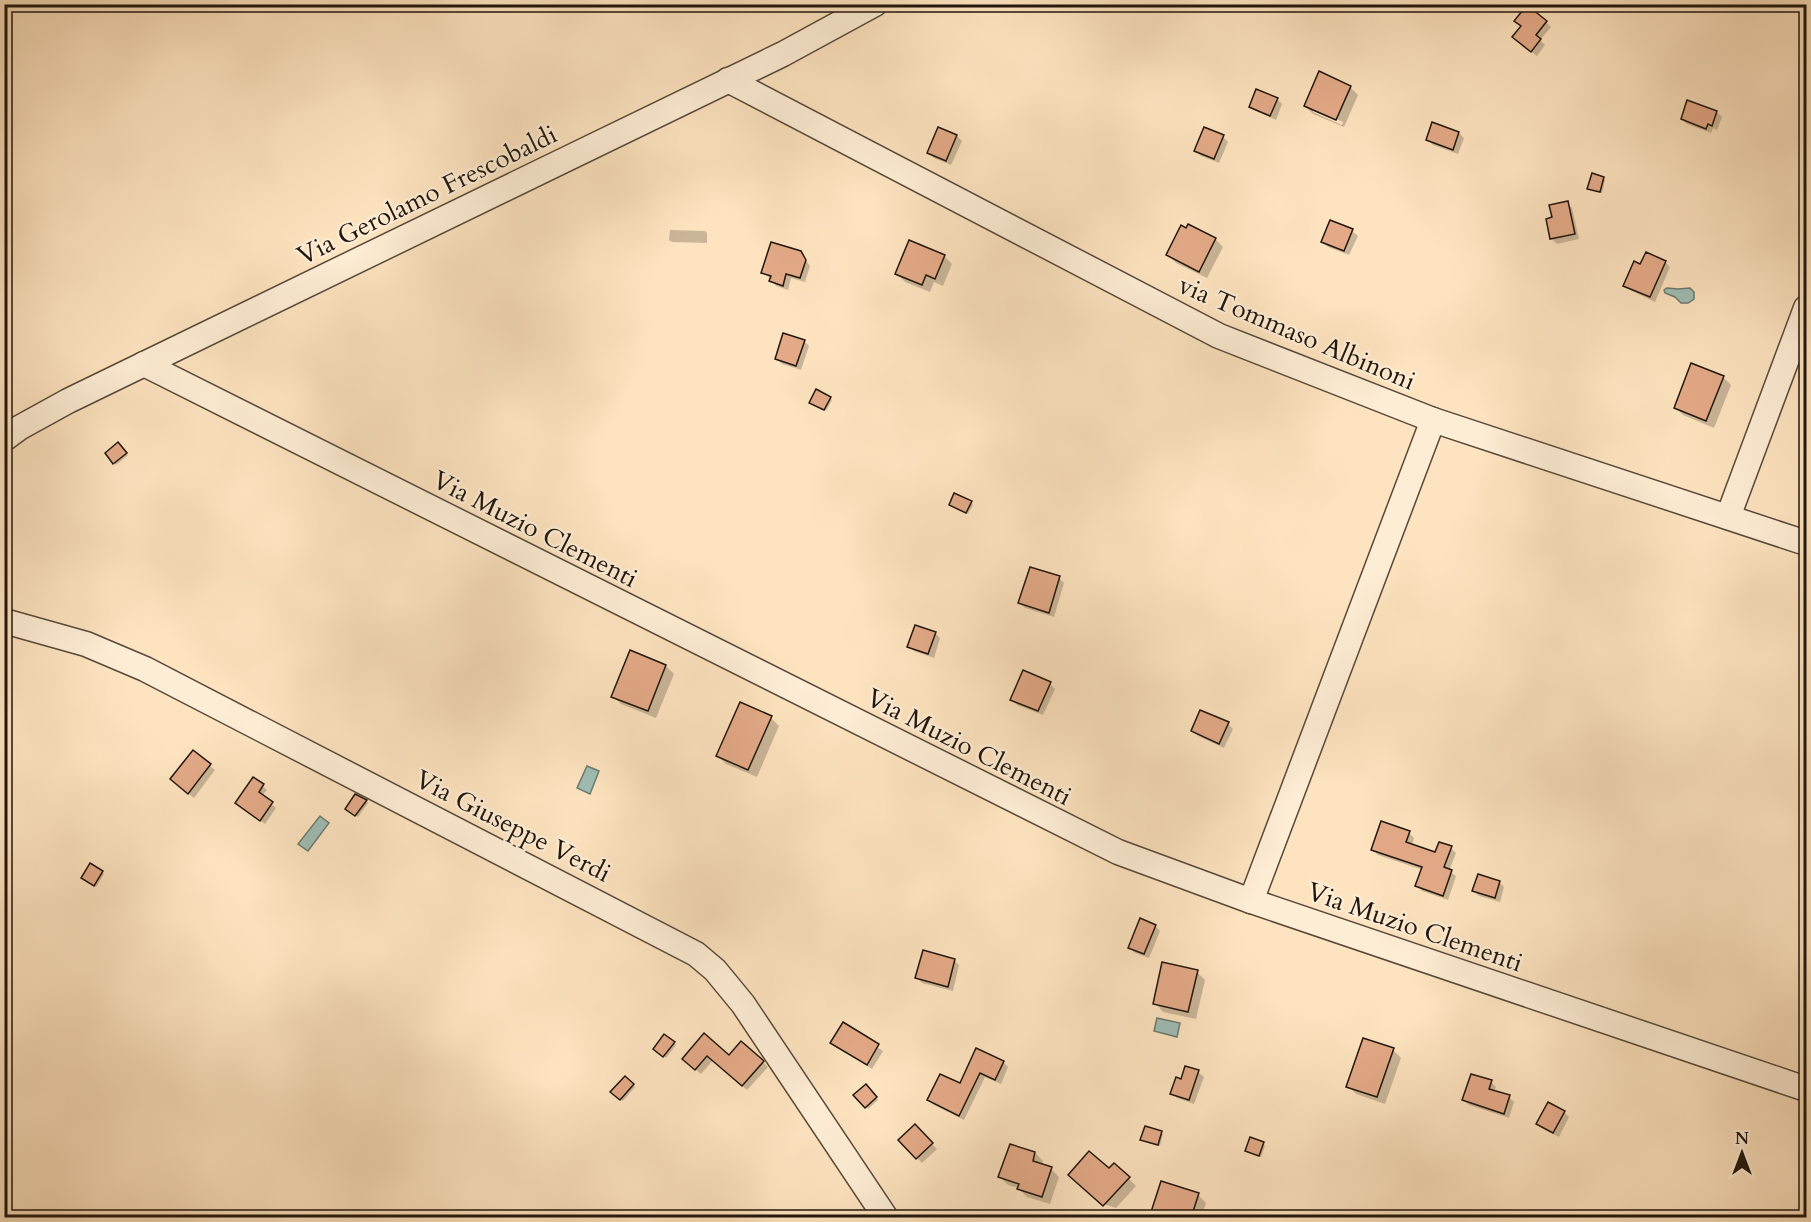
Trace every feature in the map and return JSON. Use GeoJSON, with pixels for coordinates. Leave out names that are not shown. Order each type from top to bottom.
{"type":"FeatureCollection","features":[{"type":"Feature","properties":{"kind":"street","name":"Via Gerolamo Frescobaldi"},"geometry":{"type":"LineString","coordinates":[[4,439],[19,428],[68,401],[783,54],[875,4]]}},
{"type":"Feature","properties":{"kind":"street","name":"via Tommaso Albinoni"},"geometry":{"type":"LineString","coordinates":[[728,80],[1218,336],[1433,420],[1806,543]]}},
{"type":"Feature","properties":{"kind":"street"},"geometry":{"type":"LineString","coordinates":[[1728,517],[1806,308]]}},
{"type":"Feature","properties":{"kind":"street","name":"Via Muzio Clementi"},"geometry":{"type":"LineString","coordinates":[[144,364],[1080,834],[1139,861],[1806,1089]]}},
{"type":"Feature","properties":{"kind":"street"},"geometry":{"type":"LineString","coordinates":[[1251,901],[1433,420]]}},
{"type":"Feature","properties":{"kind":"street","name":"Via Giuseppe Verdi"},"geometry":{"type":"LineString","coordinates":[[4,621],[86,645],[145,669],[696,954],[715,970],[744,1004],[886,1218]]}},
{"type":"Feature","properties":{"kind":"water"},"geometry":{"type":"Polygon","coordinates":[[[1690,288],[1694,292],[1694,299],[1688,303],[1681,303],[1675,297],[1665,293],[1664,290],[1690,288]]]}},
{"type":"Feature","properties":{"kind":"water"},"geometry":{"type":"Polygon","coordinates":[[[587,766],[599,771],[590,794],[577,788],[587,766]]]}},
{"type":"Feature","properties":{"kind":"water"},"geometry":{"type":"Polygon","coordinates":[[[320,816],[329,823],[308,851],[298,844],[320,816]]]}},
{"type":"Feature","properties":{"kind":"water"},"geometry":{"type":"Polygon","coordinates":[[[1157,1018],[1180,1023],[1177,1037],[1154,1031],[1157,1018]]]}},
{"type":"Feature","properties":{"kind":"building"},"geometry":{"type":"Polygon","coordinates":[[[1527,5],[1547,21],[1536,35],[1541,39],[1531,52],[1512,37],[1521,26],[1514,21],[1527,5]]]}},
{"type":"Feature","properties":{"kind":"building"},"geometry":{"type":"Polygon","coordinates":[[[1319,71],[1351,86],[1336,120],[1304,106],[1319,71]]]}},
{"type":"Feature","properties":{"kind":"building"},"geometry":{"type":"Polygon","coordinates":[[[1256,89],[1278,98],[1270,116],[1249,107],[1256,89]]]}},
{"type":"Feature","properties":{"kind":"building"},"geometry":{"type":"Polygon","coordinates":[[[1687,100],[1717,111],[1712,126],[1708,124],[1706,129],[1681,119],[1687,100]]]}},
{"type":"Feature","properties":{"kind":"building"},"geometry":{"type":"Polygon","coordinates":[[[1432,122],[1459,132],[1453,150],[1426,140],[1432,122]]]}},
{"type":"Feature","properties":{"kind":"building"},"geometry":{"type":"Polygon","coordinates":[[[938,127],[957,135],[946,161],[927,153],[938,127]]]}},
{"type":"Feature","properties":{"kind":"building"},"geometry":{"type":"Polygon","coordinates":[[[1204,127],[1224,135],[1214,159],[1194,151],[1204,127]]]}},
{"type":"Feature","properties":{"kind":"building"},"geometry":{"type":"Polygon","coordinates":[[[1592,173],[1604,177],[1600,192],[1587,189],[1592,173]]]}},
{"type":"Feature","properties":{"kind":"building"},"geometry":{"type":"Polygon","coordinates":[[[1568,201],[1575,234],[1550,239],[1546,219],[1552,217],[1549,205],[1568,201]]]}},
{"type":"Feature","properties":{"kind":"building"},"geometry":{"type":"Polygon","coordinates":[[[1330,220],[1353,229],[1344,251],[1321,242],[1330,220]]]}},
{"type":"Feature","properties":{"kind":"building"},"geometry":{"type":"Polygon","coordinates":[[[1188,224],[1216,238],[1199,272],[1166,255],[1181,225],[1186,228],[1188,224]]]}},
{"type":"Feature","properties":{"kind":"building"},"geometry":{"type":"Polygon","coordinates":[[[909,240],[945,255],[935,279],[926,275],[922,285],[895,274],[909,240]]]}},
{"type":"Feature","properties":{"kind":"building"},"geometry":{"type":"Polygon","coordinates":[[[771,242],[801,251],[806,260],[800,278],[786,274],[783,286],[769,281],[771,276],[761,273],[771,242]]]}},
{"type":"Feature","properties":{"kind":"building"},"geometry":{"type":"Polygon","coordinates":[[[1646,252],[1666,261],[1650,297],[1623,286],[1634,261],[1640,264],[1646,252]]]}},
{"type":"Feature","properties":{"kind":"building"},"geometry":{"type":"Polygon","coordinates":[[[783,333],[805,340],[796,366],[775,359],[783,333]]]}},
{"type":"Feature","properties":{"kind":"building"},"geometry":{"type":"Polygon","coordinates":[[[1691,363],[1724,376],[1706,421],[1674,408],[1691,363]]]}},
{"type":"Feature","properties":{"kind":"building"},"geometry":{"type":"Polygon","coordinates":[[[816,389],[831,397],[824,410],[809,403],[816,389]]]}},
{"type":"Feature","properties":{"kind":"building"},"geometry":{"type":"Polygon","coordinates":[[[118,442],[127,453],[113,464],[105,453],[118,442]]]}},
{"type":"Feature","properties":{"kind":"building"},"geometry":{"type":"Polygon","coordinates":[[[954,493],[972,501],[966,513],[949,505],[954,493]]]}},
{"type":"Feature","properties":{"kind":"building"},"geometry":{"type":"Polygon","coordinates":[[[1030,567],[1060,576],[1049,613],[1018,603],[1030,567]]]}},
{"type":"Feature","properties":{"kind":"building"},"geometry":{"type":"Polygon","coordinates":[[[915,625],[936,632],[928,654],[907,647],[915,625]]]}},
{"type":"Feature","properties":{"kind":"building"},"geometry":{"type":"Polygon","coordinates":[[[630,650],[666,665],[648,711],[611,697],[630,650]]]}},
{"type":"Feature","properties":{"kind":"building"},"geometry":{"type":"Polygon","coordinates":[[[1023,670],[1051,682],[1038,711],[1010,700],[1023,670]]]}},
{"type":"Feature","properties":{"kind":"building"},"geometry":{"type":"Polygon","coordinates":[[[740,702],[772,716],[748,770],[716,756],[740,702]]]}},
{"type":"Feature","properties":{"kind":"building"},"geometry":{"type":"Polygon","coordinates":[[[1200,710],[1229,722],[1219,744],[1191,731],[1200,710]]]}},
{"type":"Feature","properties":{"kind":"building"},"geometry":{"type":"Polygon","coordinates":[[[193,750],[211,764],[188,794],[170,779],[193,750]]]}},
{"type":"Feature","properties":{"kind":"building"},"geometry":{"type":"Polygon","coordinates":[[[253,777],[264,784],[259,792],[273,802],[260,821],[235,803],[253,777]]]}},
{"type":"Feature","properties":{"kind":"building"},"geometry":{"type":"Polygon","coordinates":[[[355,794],[367,800],[355,816],[345,809],[355,794]]]}},
{"type":"Feature","properties":{"kind":"building"},"geometry":{"type":"Polygon","coordinates":[[[1381,821],[1410,831],[1406,842],[1435,852],[1439,842],[1452,846],[1444,867],[1452,870],[1443,896],[1415,886],[1422,867],[1371,850],[1381,821]]]}},
{"type":"Feature","properties":{"kind":"building"},"geometry":{"type":"Polygon","coordinates":[[[90,863],[103,871],[94,886],[81,878],[90,863]]]}},
{"type":"Feature","properties":{"kind":"building"},"geometry":{"type":"Polygon","coordinates":[[[1478,874],[1500,881],[1495,898],[1472,891],[1478,874]]]}},
{"type":"Feature","properties":{"kind":"building"},"geometry":{"type":"Polygon","coordinates":[[[1140,918],[1156,925],[1144,954],[1128,948],[1140,918]]]}},
{"type":"Feature","properties":{"kind":"building"},"geometry":{"type":"Polygon","coordinates":[[[923,950],[955,959],[948,987],[915,978],[923,950]]]}},
{"type":"Feature","properties":{"kind":"building"},"geometry":{"type":"Polygon","coordinates":[[[1162,962],[1198,970],[1188,1012],[1153,1004],[1162,962]]]}},
{"type":"Feature","properties":{"kind":"building"},"geometry":{"type":"Polygon","coordinates":[[[843,1022],[879,1044],[867,1065],[830,1043],[843,1022]]]}},
{"type":"Feature","properties":{"kind":"building"},"geometry":{"type":"Polygon","coordinates":[[[704,1033],[729,1055],[741,1041],[764,1061],[742,1086],[707,1056],[695,1070],[682,1059],[704,1033]]]}},
{"type":"Feature","properties":{"kind":"building"},"geometry":{"type":"Polygon","coordinates":[[[664,1034],[675,1042],[663,1057],[653,1049],[664,1034]]]}},
{"type":"Feature","properties":{"kind":"building"},"geometry":{"type":"Polygon","coordinates":[[[1363,1038],[1394,1048],[1377,1097],[1346,1087],[1363,1038]]]}},
{"type":"Feature","properties":{"kind":"building"},"geometry":{"type":"Polygon","coordinates":[[[976,1048],[1004,1061],[995,1080],[980,1073],[959,1116],[927,1100],[940,1074],[960,1083],[976,1048]]]}},
{"type":"Feature","properties":{"kind":"building"},"geometry":{"type":"Polygon","coordinates":[[[1185,1066],[1199,1070],[1189,1100],[1170,1094],[1176,1077],[1181,1079],[1185,1066]]]}},
{"type":"Feature","properties":{"kind":"building"},"geometry":{"type":"Polygon","coordinates":[[[1471,1074],[1492,1080],[1489,1089],[1510,1095],[1504,1114],[1462,1100],[1471,1074]]]}},
{"type":"Feature","properties":{"kind":"building"},"geometry":{"type":"Polygon","coordinates":[[[625,1076],[634,1084],[620,1100],[610,1092],[625,1076]]]}},
{"type":"Feature","properties":{"kind":"building"},"geometry":{"type":"Polygon","coordinates":[[[866,1084],[877,1097],[865,1108],[853,1095],[866,1084]]]}},
{"type":"Feature","properties":{"kind":"building"},"geometry":{"type":"Polygon","coordinates":[[[1548,1102],[1565,1111],[1553,1133],[1536,1124],[1548,1102]]]}},
{"type":"Feature","properties":{"kind":"building"},"geometry":{"type":"Polygon","coordinates":[[[915,1124],[933,1143],[916,1159],[898,1140],[915,1124]]]}},
{"type":"Feature","properties":{"kind":"building"},"geometry":{"type":"Polygon","coordinates":[[[1145,1126],[1162,1131],[1158,1145],[1140,1140],[1145,1126]]]}},
{"type":"Feature","properties":{"kind":"building"},"geometry":{"type":"Polygon","coordinates":[[[1250,1137],[1264,1142],[1259,1156],[1245,1151],[1250,1137]]]}},
{"type":"Feature","properties":{"kind":"building"},"geometry":{"type":"Polygon","coordinates":[[[1010,1144],[1035,1152],[1033,1161],[1052,1167],[1042,1197],[1017,1189],[1019,1184],[998,1177],[1010,1144]]]}},
{"type":"Feature","properties":{"kind":"building"},"geometry":{"type":"Polygon","coordinates":[[[1089,1151],[1109,1168],[1114,1163],[1130,1177],[1103,1206],[1068,1175],[1089,1151]]]}},
{"type":"Feature","properties":{"kind":"building"},"geometry":{"type":"Polygon","coordinates":[[[1161,1181],[1199,1193],[1191,1218],[1156,1218],[1150,1215],[1161,1181]]]}}]}
